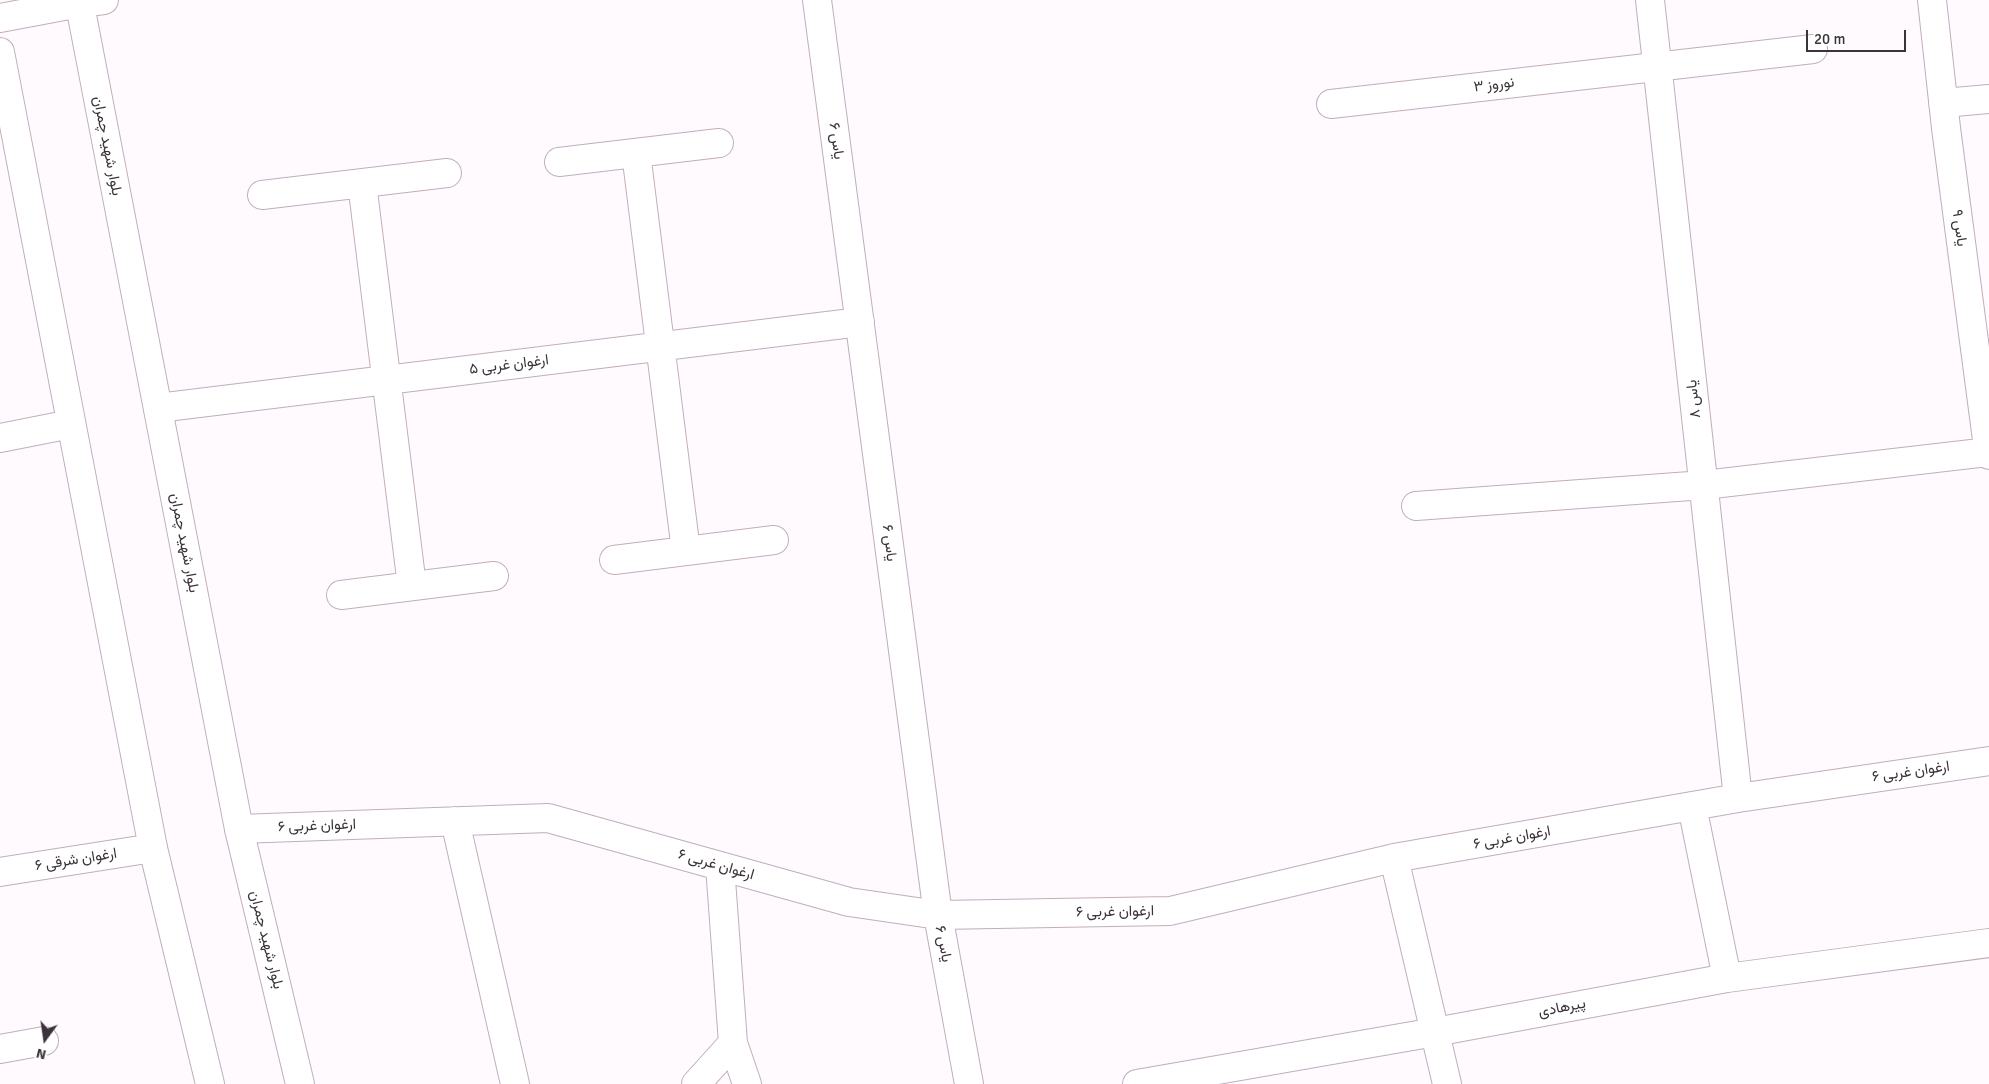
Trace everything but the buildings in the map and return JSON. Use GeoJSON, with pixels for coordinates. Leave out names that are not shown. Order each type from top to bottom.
{"type":"FeatureCollection","features":[{"type":"Feature","properties":{"kind":"street","name":"یاس ۶"},"geometry":{"type":"LineString","coordinates":[[817,0],[938,915],[970,1084]]}},
{"type":"Feature","properties":{"kind":"street","name":"یاس ۸"},"geometry":{"type":"LineString","coordinates":[[1650,0],[1738,798]]}},
{"type":"Feature","properties":{"kind":"street","name":"یاس ۹"},"geometry":{"type":"LineString","coordinates":[[1932,0],[1943,103],[1989,454]]}},
{"type":"Feature","properties":{"kind":"street"},"geometry":{"type":"LineString","coordinates":[[0,18],[88,1]]}},
{"type":"Feature","properties":{"kind":"street","name":"بلوار شهید چمران"},"geometry":{"type":"LineString","coordinates":[[88,1],[158,408],[239,829],[300,1084]]}},
{"type":"Feature","properties":{"kind":"street","name":"نوروز ۳"},"geometry":{"type":"LineString","coordinates":[[1331,104],[1813,49]]}},
{"type":"Feature","properties":{"kind":"street"},"geometry":{"type":"LineString","coordinates":[[0,52],[153,848],[210,1084]]}},
{"type":"Feature","properties":{"kind":"street"},"geometry":{"type":"LineString","coordinates":[[1943,103],[1989,99]]}},
{"type":"Feature","properties":{"kind":"street"},"geometry":{"type":"LineString","coordinates":[[559,162],[719,143]]}},
{"type":"Feature","properties":{"kind":"street"},"geometry":{"type":"LineString","coordinates":[[636,153],[686,551]]}},
{"type":"Feature","properties":{"kind":"street"},"geometry":{"type":"LineString","coordinates":[[262,195],[447,173]]}},
{"type":"Feature","properties":{"kind":"street"},"geometry":{"type":"LineString","coordinates":[[362,183],[412,586]]}},
{"type":"Feature","properties":{"kind":"street","name":"ارغوان غربی ۵"},"geometry":{"type":"LineString","coordinates":[[158,408],[860,322]]}},
{"type":"Feature","properties":{"kind":"street"},"geometry":{"type":"LineString","coordinates":[[0,438],[71,424]]}},
{"type":"Feature","properties":{"kind":"street"},"geometry":{"type":"LineString","coordinates":[[1416,506],[1704,485],[1989,454]]}},
{"type":"Feature","properties":{"kind":"street"},"geometry":{"type":"LineString","coordinates":[[614,560],[774,540]]}},
{"type":"Feature","properties":{"kind":"street"},"geometry":{"type":"LineString","coordinates":[[341,595],[494,576]]}},
{"type":"Feature","properties":{"kind":"street","name":"ارغوان غربی ۶"},"geometry":{"type":"LineString","coordinates":[[239,829],[548,818],[849,902],[938,915],[1170,911],[1394,858],[1738,798],[1989,761]]}},
{"type":"Feature","properties":{"kind":"street"},"geometry":{"type":"LineString","coordinates":[[1692,806],[1726,978]]}},
{"type":"Feature","properties":{"kind":"street"},"geometry":{"type":"LineString","coordinates":[[455,821],[515,1084]]}},
{"type":"Feature","properties":{"kind":"street","name":"ارغوان شرقی ۶"},"geometry":{"type":"LineString","coordinates":[[0,872],[153,848]]}},
{"type":"Feature","properties":{"kind":"street"},"geometry":{"type":"LineString","coordinates":[[1394,858],[1447,1084]]}},
{"type":"Feature","properties":{"kind":"street"},"geometry":{"type":"LineString","coordinates":[[720,866],[733,1044],[747,1084]]}},
{"type":"Feature","properties":{"kind":"street","name":"پیرهادی"},"geometry":{"type":"LineString","coordinates":[[1137,1084],[1436,1032],[1726,978],[1989,943]]}},
{"type":"Feature","properties":{"kind":"street"},"geometry":{"type":"LineString","coordinates":[[0,1049],[44,1041]]}},
{"type":"Feature","properties":{"kind":"street"},"geometry":{"type":"LineString","coordinates":[[696,1084],[733,1044]]}}]}
